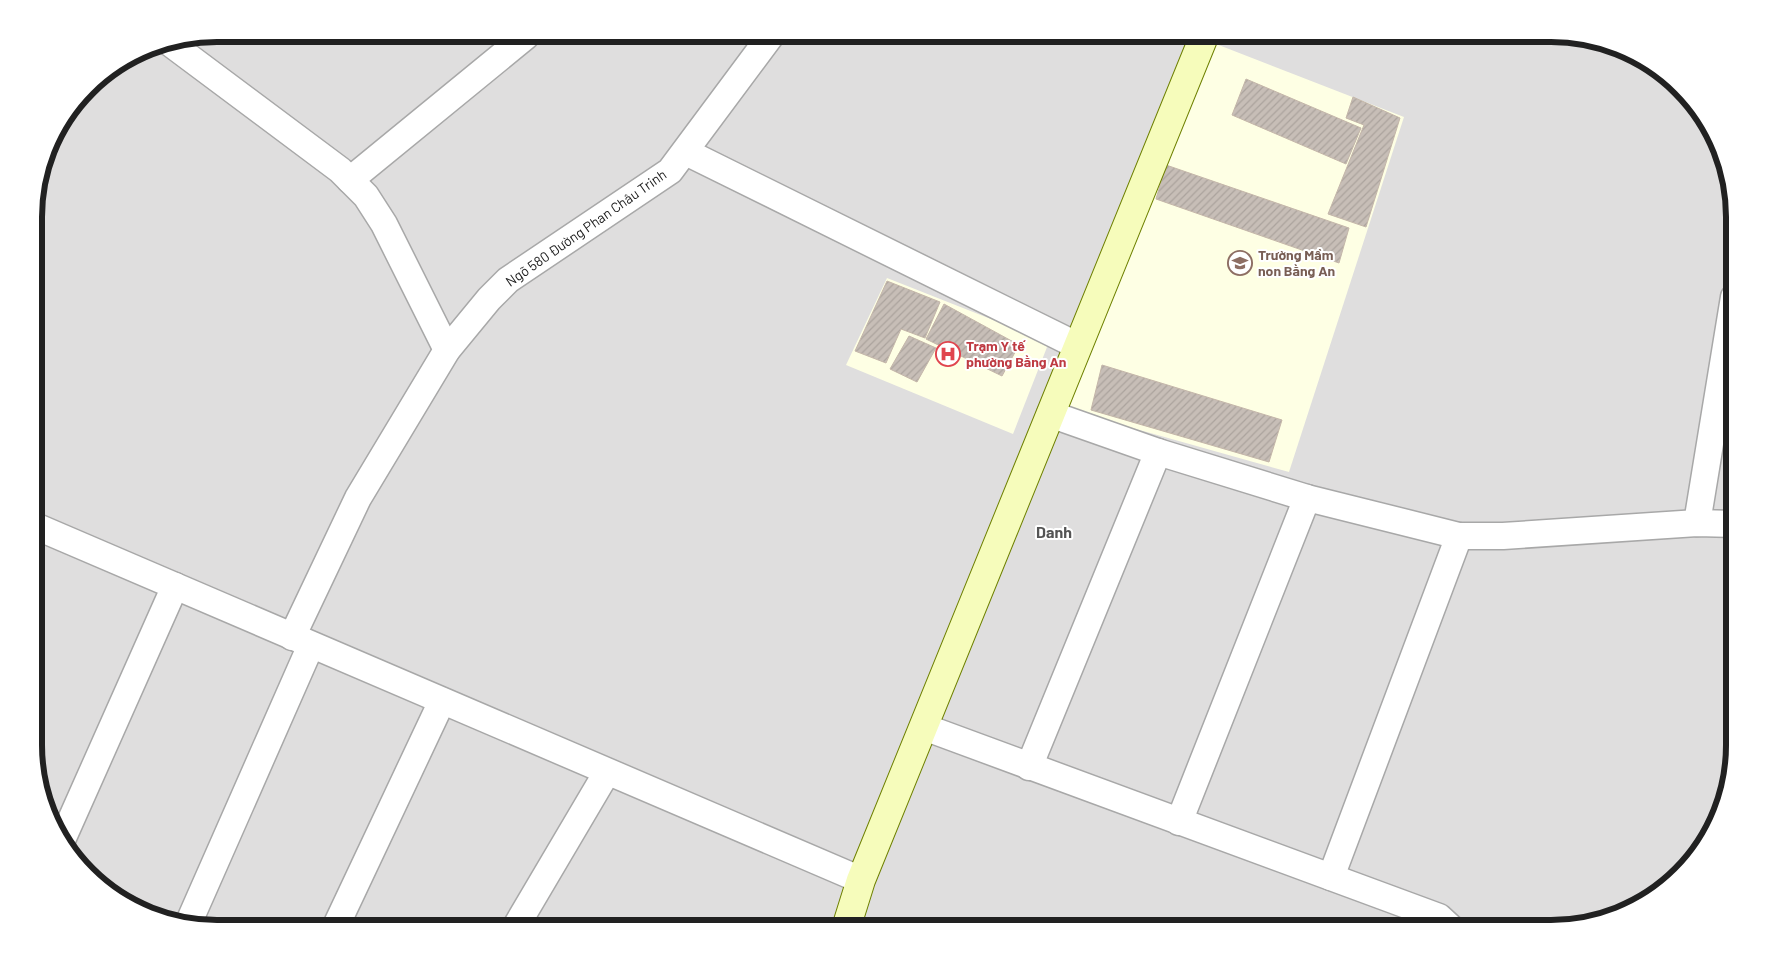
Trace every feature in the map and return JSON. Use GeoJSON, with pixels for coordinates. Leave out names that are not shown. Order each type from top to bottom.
{"type":"FeatureCollection","features":[{"type":"Feature","properties":{"kind":"street"},"geometry":{"type":"LineString","coordinates":[[849,920],[862,880],[1202,42]]}},
{"type":"Feature","properties":{"kind":"street"},"geometry":{"type":"LineString","coordinates":[[350,180],[518,43]]}},
{"type":"Feature","properties":{"kind":"street","name":"Ngõ 580 Đường Phan Châu Trinh"},"geometry":{"type":"LineString","coordinates":[[191,917],[358,498],[447,350],[508,280],[651,186],[670,171],[766,43]]}},
{"type":"Feature","properties":{"kind":"street"},"geometry":{"type":"LineString","coordinates":[[176,47],[340,170],[366,196],[384,224],[447,350]]}},
{"type":"Feature","properties":{"kind":"street"},"geometry":{"type":"LineString","coordinates":[[686,152],[1078,346]]}},
{"type":"Feature","properties":{"kind":"street"},"geometry":{"type":"LineString","coordinates":[[1697,523],[1726,346]]}},
{"type":"Feature","properties":{"kind":"street"},"geometry":{"type":"LineString","coordinates":[[1050,414],[1158,452],[1307,498],[1459,536],[1503,536],[1697,523],[1726,524]]}},
{"type":"Feature","properties":{"kind":"street"},"geometry":{"type":"LineString","coordinates":[[1029,767],[1158,452]]}},
{"type":"Feature","properties":{"kind":"street"},"geometry":{"type":"LineString","coordinates":[[1179,822],[1307,498]]}},
{"type":"Feature","properties":{"kind":"street"},"geometry":{"type":"LineString","coordinates":[[42,529],[862,880]]}},
{"type":"Feature","properties":{"kind":"street"},"geometry":{"type":"LineString","coordinates":[[1331,876],[1459,536]]}},
{"type":"Feature","properties":{"kind":"street"},"geometry":{"type":"LineString","coordinates":[[66,832],[175,586]]}},
{"type":"Feature","properties":{"kind":"street"},"geometry":{"type":"LineString","coordinates":[[339,920],[442,701]]}},
{"type":"Feature","properties":{"kind":"street"},"geometry":{"type":"LineString","coordinates":[[924,726],[1029,767],[1331,876],[1441,919]]}},
{"type":"Feature","properties":{"kind":"street"},"geometry":{"type":"LineString","coordinates":[[520,920],[608,772]]}},
{"type":"Feature","properties":{"kind":"shaded area","name":"Trường Mầm non Bằng An"},"geometry":{"type":"Polygon","coordinates":[[[1211,42],[1404,117],[1289,472],[1065,409],[1211,42]]]}},
{"type":"Feature","properties":{"kind":"shaded area"},"geometry":{"type":"Polygon","coordinates":[[[1551,42],[1596,48],[1639,66],[1667,86],[1697,120],[1713,151],[1721,173],[1726,206],[1726,756],[1721,789],[1703,832],[1683,860],[1649,890],[1618,906],[1596,914],[1563,919],[218,920],[173,914],[130,896],[102,876],[72,842],[56,811],[48,789],[44,767],[42,744],[43,206],[48,173],[61,140],[72,120],[102,86],[120,72],[151,56],[173,48],[206,43],[1551,42]]]}},
{"type":"Feature","properties":{"kind":"shaded area","name":"Trạm Y tế phường Bằng An"},"geometry":{"type":"Polygon","coordinates":[[[887,278],[1049,342],[1013,434],[846,365],[887,278]]]}},
{"type":"Feature","properties":{"kind":"building"},"geometry":{"type":"Polygon","coordinates":[[[1246,79],[1361,128],[1346,164],[1232,115],[1246,79]]]}},
{"type":"Feature","properties":{"kind":"building"},"geometry":{"type":"Polygon","coordinates":[[[1353,97],[1400,118],[1366,227],[1328,214],[1364,125],[1346,118],[1353,97]]]}},
{"type":"Feature","properties":{"kind":"building"},"geometry":{"type":"Polygon","coordinates":[[[1166,165],[1349,228],[1339,263],[1156,199],[1166,165]]]}},
{"type":"Feature","properties":{"kind":"building"},"geometry":{"type":"Polygon","coordinates":[[[887,281],[940,302],[925,338],[901,329],[886,363],[855,351],[887,281]]]}},
{"type":"Feature","properties":{"kind":"building"},"geometry":{"type":"Polygon","coordinates":[[[944,304],[1019,345],[1002,376],[926,339],[944,304]]]}},
{"type":"Feature","properties":{"kind":"building"},"geometry":{"type":"Polygon","coordinates":[[[909,336],[936,348],[917,382],[890,369],[909,336]]]}},
{"type":"Feature","properties":{"kind":"building"},"geometry":{"type":"Polygon","coordinates":[[[1102,365],[1282,420],[1269,462],[1091,410],[1102,365]]]}},
{"type":"Feature","properties":{"kind":"place","name":"Trường Mầm non Bằng An"},"geometry":{"type":"Point","coordinates":[1240,263]}},
{"type":"Feature","properties":{"kind":"place","name":"Trạm Y tế phường Bằng An"},"geometry":{"type":"Point","coordinates":[948,354]}},
{"type":"Feature","properties":{"kind":"district","name":"Danh"},"geometry":{"type":"Point","coordinates":[1054,532]}}]}
